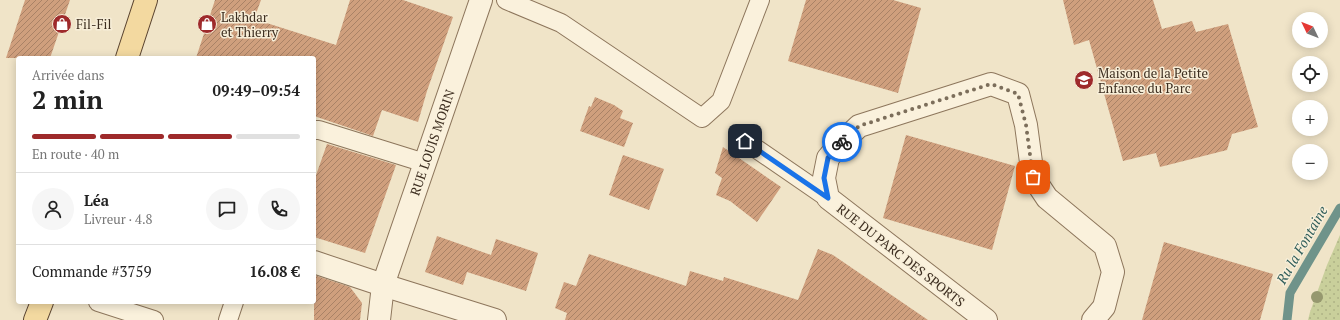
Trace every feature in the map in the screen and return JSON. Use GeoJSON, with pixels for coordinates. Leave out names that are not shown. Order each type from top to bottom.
{"type":"FeatureCollection","features":[{"type":"Feature","properties":{"kind":"main road"},"geometry":{"type":"LineString","coordinates":[[128,56],[146,0]]}},
{"type":"Feature","properties":{"kind":"street","name":"RUE LOUIS MORIN"},"geometry":{"type":"LineString","coordinates":[[379,320],[383,285],[481,0]]}},
{"type":"Feature","properties":{"kind":"street","name":"RUE DU PARC DES SPORTS"},"geometry":{"type":"LineString","coordinates":[[986,320],[828,198],[824,178],[828,158],[859,126],[991,84],[1018,94],[1026,125],[1033,177],[1047,198],[1105,246],[1113,272],[1104,307],[1093,320]]}},
{"type":"Feature","properties":{"kind":"street"},"geometry":{"type":"LineString","coordinates":[[316,263],[495,320]]}},
{"type":"Feature","properties":{"kind":"lane"},"geometry":{"type":"LineString","coordinates":[[506,0],[561,24],[702,118],[721,101],[760,0]]}},
{"type":"Feature","properties":{"kind":"lane"},"geometry":{"type":"LineString","coordinates":[[316,130],[425,163]]}},
{"type":"Feature","properties":{"kind":"lane"},"geometry":{"type":"LineString","coordinates":[[745,141],[828,198]]}},
{"type":"Feature","properties":{"kind":"lane"},"geometry":{"type":"LineString","coordinates":[[104,304],[154,320]]}},
{"type":"Feature","properties":{"kind":"lane"},"geometry":{"type":"LineString","coordinates":[[228,320],[233,304]]}},
{"type":"Feature","properties":{"kind":"green space"},"geometry":{"type":"Polygon","coordinates":[[[1340,235],[1340,320],[1308,320],[1327,265],[1340,235]]]}},
{"type":"Feature","properties":{"kind":"building"},"geometry":{"type":"Polygon","coordinates":[[[25,0],[70,0],[51,56],[16,56],[16,58],[6,58],[25,0]]]}},
{"type":"Feature","properties":{"kind":"building"},"geometry":{"type":"Polygon","coordinates":[[[215,0],[261,0],[254,19],[336,45],[350,0],[403,0],[453,17],[427,91],[418,122],[382,110],[373,136],[316,117],[316,56],[197,56],[215,0]]]}},
{"type":"Feature","properties":{"kind":"building"},"geometry":{"type":"Polygon","coordinates":[[[806,0],[893,0],[921,8],[898,93],[788,61],[806,0]]]}},
{"type":"Feature","properties":{"kind":"building"},"geometry":{"type":"Polygon","coordinates":[[[1063,0],[1153,0],[1162,29],[1192,21],[1196,32],[1228,24],[1258,127],[1232,134],[1227,150],[1160,167],[1156,153],[1123,161],[1089,40],[1074,45],[1063,0]]]}},
{"type":"Feature","properties":{"kind":"building"},"geometry":{"type":"Polygon","coordinates":[[[595,97],[614,105],[623,111],[620,118],[633,123],[624,147],[580,131],[589,106],[591,107],[595,97]]]}},
{"type":"Feature","properties":{"kind":"building"},"geometry":{"type":"Polygon","coordinates":[[[906,135],[1015,166],[992,250],[883,218],[906,135]]]}},
{"type":"Feature","properties":{"kind":"building"},"geometry":{"type":"Polygon","coordinates":[[[327,144],[396,165],[365,253],[316,238],[316,175],[327,144]]]}},
{"type":"Feature","properties":{"kind":"building"},"geometry":{"type":"Polygon","coordinates":[[[723,147],[781,187],[757,222],[730,201],[716,195],[722,178],[715,173],[723,147]]]}},
{"type":"Feature","properties":{"kind":"building"},"geometry":{"type":"Polygon","coordinates":[[[623,155],[664,169],[649,210],[609,195],[623,155]]]}},
{"type":"Feature","properties":{"kind":"building"},"geometry":{"type":"Polygon","coordinates":[[[437,236],[491,255],[496,239],[538,253],[526,291],[467,272],[463,285],[425,272],[437,236]]]}},
{"type":"Feature","properties":{"kind":"building"},"geometry":{"type":"Polygon","coordinates":[[[1164,242],[1273,274],[1260,320],[1142,320],[1164,242]]]}},
{"type":"Feature","properties":{"kind":"building"},"geometry":{"type":"Polygon","coordinates":[[[818,249],[833,255],[928,320],[565,320],[567,313],[555,308],[564,282],[576,286],[589,254],[686,286],[690,271],[723,281],[724,277],[798,300],[818,249]]]}},
{"type":"Feature","properties":{"kind":"building"},"geometry":{"type":"Polygon","coordinates":[[[316,276],[350,287],[362,303],[360,320],[314,320],[314,304],[316,304],[316,276]]]}},
{"type":"Feature","properties":{"kind":"waterway","name":"Ru la Fontaine"},"geometry":{"type":"LineString","coordinates":[[1287,320],[1290,293],[1340,208]]}},
{"type":"Feature","properties":{"kind":"way so far"},"geometry":{"type":"LineString","coordinates":[[842,142],[859,126],[991,84],[1018,94],[1026,125],[1033,177]]}},
{"type":"Feature","properties":{"kind":"place","name":"Fil-Fil"},"geometry":{"type":"Point","coordinates":[62,24]}},
{"type":"Feature","properties":{"kind":"place","name":"Lakhdar et Thierry"},"geometry":{"type":"Point","coordinates":[207,24]}},
{"type":"Feature","properties":{"kind":"place","name":"Maison de la Petite Enfance du Parc"},"geometry":{"type":"Point","coordinates":[1084,80]}},
{"type":"Feature","properties":{"kind":"route"},"geometry":{"type":"LineString","coordinates":[[745,141],[828,198],[824,178],[828,158],[842,142]]}}]}
